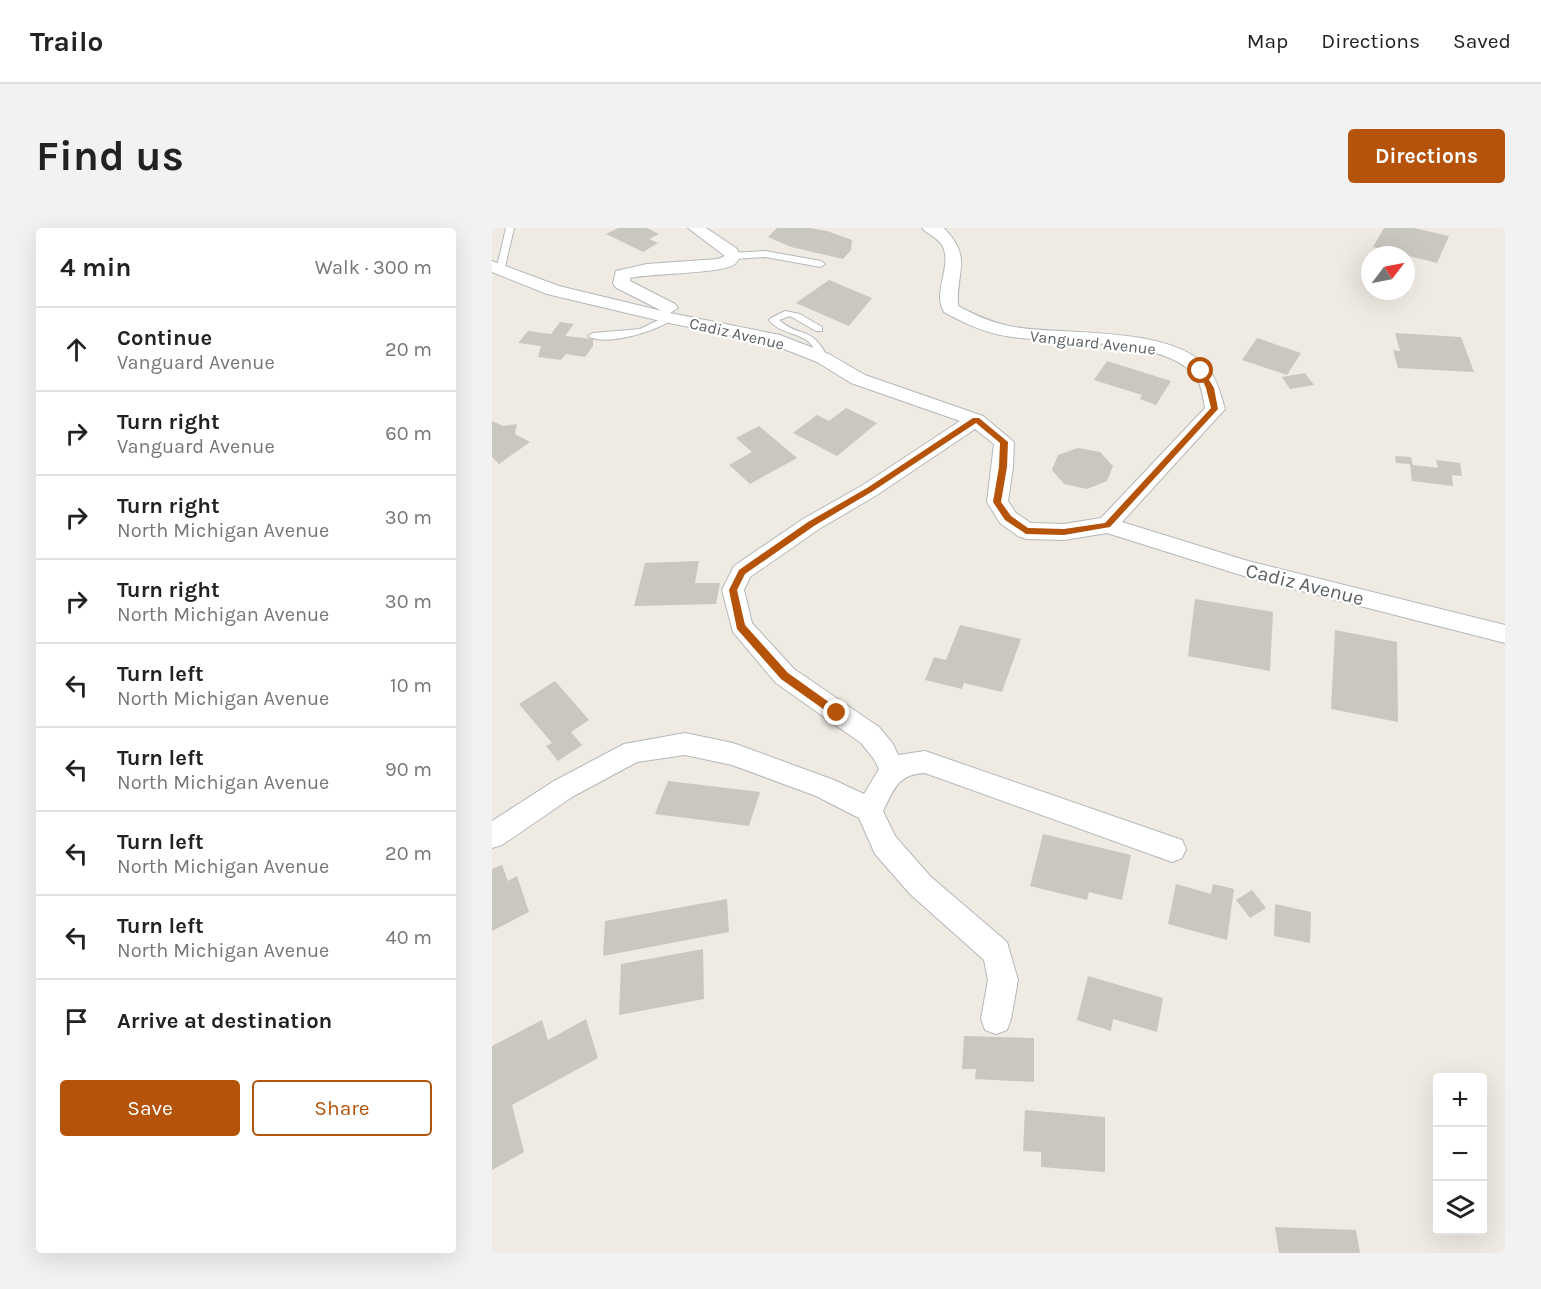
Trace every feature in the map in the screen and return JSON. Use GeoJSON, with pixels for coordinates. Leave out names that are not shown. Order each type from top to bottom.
{"type":"FeatureCollection","features":[{"type":"Feature","properties":{"kind":"street","name":"Vanguard Avenue"},"geometry":{"type":"LineString","coordinates":[[930,228],[937,231],[950,244],[955,263],[949,288],[950,308],[965,320],[1024,334],[1073,336],[1161,348],[1201,371],[1210,388],[1215,409],[1107,525]]}},
{"type":"Feature","properties":{"kind":"street"},"geometry":{"type":"LineString","coordinates":[[702,230],[723,245],[733,256],[729,261],[719,264],[647,269],[622,275],[621,283],[705,324]]}},
{"type":"Feature","properties":{"kind":"street","name":"Cadiz Avenue"},"geometry":{"type":"LineString","coordinates":[[496,268],[553,290],[669,318],[774,339],[823,358],[858,379],[976,420],[1004,442],[1003,467],[997,502],[1008,518],[1026,531],[1064,532],[1107,525],[1247,570],[1505,634]]}},
{"type":"Feature","properties":{"kind":"street"},"geometry":{"type":"LineString","coordinates":[[892,770],[884,752],[870,735],[785,676],[741,626],[733,590],[742,572],[763,557],[976,420]]}},
{"type":"Feature","properties":{"kind":"street"},"geometry":{"type":"LineString","coordinates":[[492,836],[563,789],[633,752],[684,744],[733,754],[825,788],[869,810],[885,845],[920,885],[997,952],[1003,980],[996,1019]]}},
{"type":"Feature","properties":{"kind":"street"},"geometry":{"type":"LineString","coordinates":[[869,810],[892,770],[910,761],[925,762],[1172,849]]}},
{"type":"Feature","properties":{"kind":"lane"},"geometry":{"type":"LineString","coordinates":[[496,268],[510,228]]}},
{"type":"Feature","properties":{"kind":"lane"},"geometry":{"type":"LineString","coordinates":[[733,256],[765,254],[821,264]]}},
{"type":"Feature","properties":{"kind":"lane"},"geometry":{"type":"LineString","coordinates":[[819,329],[793,314],[785,313],[774,320],[777,325],[809,338],[816,344],[823,358]]}},
{"type":"Feature","properties":{"kind":"lane"},"geometry":{"type":"LineString","coordinates":[[593,336],[647,331],[659,326],[669,318]]}},
{"type":"Feature","properties":{"kind":"building"},"geometry":{"type":"Polygon","coordinates":[[[618,228],[647,228],[659,234],[649,239],[658,243],[643,252],[606,234],[618,228]]]}},
{"type":"Feature","properties":{"kind":"building"},"geometry":{"type":"Polygon","coordinates":[[[777,228],[810,228],[827,231],[852,240],[851,250],[843,259],[791,247],[768,237],[777,228]]]}},
{"type":"Feature","properties":{"kind":"building"},"geometry":{"type":"Polygon","coordinates":[[[1384,228],[1414,228],[1449,236],[1437,263],[1415,258],[1415,246],[1374,246],[1384,228]]]}},
{"type":"Feature","properties":{"kind":"building"},"geometry":{"type":"Polygon","coordinates":[[[829,280],[872,298],[849,326],[796,303],[829,280]]]}},
{"type":"Feature","properties":{"kind":"building"},"geometry":{"type":"Polygon","coordinates":[[[560,322],[574,324],[565,336],[593,339],[593,346],[585,357],[566,354],[561,360],[538,357],[541,346],[518,343],[528,331],[551,334],[560,322]]]}},
{"type":"Feature","properties":{"kind":"building"},"geometry":{"type":"Polygon","coordinates":[[[1395,333],[1461,337],[1474,372],[1398,368],[1393,350],[1400,351],[1395,333]]]}},
{"type":"Feature","properties":{"kind":"building"},"geometry":{"type":"Polygon","coordinates":[[[1257,338],[1301,353],[1287,375],[1242,360],[1257,338]]]}},
{"type":"Feature","properties":{"kind":"building"},"geometry":{"type":"Polygon","coordinates":[[[1107,361],[1171,381],[1156,405],[1140,399],[1142,395],[1094,380],[1107,361]]]}},
{"type":"Feature","properties":{"kind":"building"},"geometry":{"type":"Polygon","coordinates":[[[1305,373],[1314,385],[1290,389],[1282,377],[1305,373]]]}},
{"type":"Feature","properties":{"kind":"building"},"geometry":{"type":"Polygon","coordinates":[[[846,408],[877,423],[837,456],[793,433],[817,415],[829,421],[846,408]]]}},
{"type":"Feature","properties":{"kind":"building"},"geometry":{"type":"Polygon","coordinates":[[[492,421],[503,426],[517,424],[515,434],[530,442],[499,464],[492,457],[492,421]]]}},
{"type":"Feature","properties":{"kind":"building"},"geometry":{"type":"Polygon","coordinates":[[[759,426],[797,458],[750,484],[729,465],[752,452],[736,438],[759,426]]]}},
{"type":"Feature","properties":{"kind":"building"},"geometry":{"type":"Polygon","coordinates":[[[1078,448],[1100,452],[1113,466],[1107,481],[1087,489],[1064,484],[1052,470],[1058,455],[1078,448]]]}},
{"type":"Feature","properties":{"kind":"building"},"geometry":{"type":"Polygon","coordinates":[[[1395,456],[1411,457],[1413,465],[1438,468],[1436,460],[1460,463],[1462,476],[1452,475],[1453,486],[1412,481],[1410,464],[1396,463],[1395,456]]]}},
{"type":"Feature","properties":{"kind":"building"},"geometry":{"type":"Polygon","coordinates":[[[699,561],[695,583],[720,583],[716,604],[634,606],[645,563],[699,561]]]}},
{"type":"Feature","properties":{"kind":"building"},"geometry":{"type":"Polygon","coordinates":[[[1195,599],[1273,612],[1270,671],[1188,656],[1195,599]]]}},
{"type":"Feature","properties":{"kind":"building"},"geometry":{"type":"Polygon","coordinates":[[[960,625],[1021,639],[1002,692],[964,683],[962,689],[925,680],[934,657],[946,660],[960,625]]]}},
{"type":"Feature","properties":{"kind":"building"},"geometry":{"type":"Polygon","coordinates":[[[1335,630],[1397,642],[1398,722],[1331,709],[1335,630]]]}},
{"type":"Feature","properties":{"kind":"building"},"geometry":{"type":"Polygon","coordinates":[[[555,681],[589,720],[571,732],[582,745],[558,761],[546,746],[552,743],[519,704],[555,681]]]}},
{"type":"Feature","properties":{"kind":"building"},"geometry":{"type":"Polygon","coordinates":[[[668,781],[760,792],[749,826],[655,814],[668,781]]]}},
{"type":"Feature","properties":{"kind":"building"},"geometry":{"type":"Polygon","coordinates":[[[1043,834],[1131,855],[1122,900],[1089,892],[1087,900],[1030,886],[1043,834]]]}},
{"type":"Feature","properties":{"kind":"building"},"geometry":{"type":"Polygon","coordinates":[[[502,865],[508,881],[517,876],[529,912],[492,931],[492,869],[502,865]]]}},
{"type":"Feature","properties":{"kind":"building"},"geometry":{"type":"Polygon","coordinates":[[[1176,884],[1211,894],[1213,884],[1234,889],[1227,940],[1168,924],[1176,884]]]}},
{"type":"Feature","properties":{"kind":"building"},"geometry":{"type":"Polygon","coordinates":[[[1252,890],[1266,908],[1250,918],[1236,900],[1252,890]]]}},
{"type":"Feature","properties":{"kind":"building"},"geometry":{"type":"Polygon","coordinates":[[[727,899],[729,932],[603,956],[605,921],[727,899]]]}},
{"type":"Feature","properties":{"kind":"building"},"geometry":{"type":"Polygon","coordinates":[[[1275,904],[1311,912],[1310,943],[1274,936],[1275,904]]]}},
{"type":"Feature","properties":{"kind":"building"},"geometry":{"type":"Polygon","coordinates":[[[703,949],[704,999],[619,1015],[621,964],[703,949]]]}},
{"type":"Feature","properties":{"kind":"building"},"geometry":{"type":"Polygon","coordinates":[[[1088,976],[1163,998],[1157,1032],[1113,1019],[1111,1031],[1077,1020],[1088,976]]]}},
{"type":"Feature","properties":{"kind":"building"},"geometry":{"type":"Polygon","coordinates":[[[586,1019],[598,1058],[512,1105],[524,1152],[492,1170],[492,1046],[542,1020],[548,1040],[586,1019]]]}},
{"type":"Feature","properties":{"kind":"building"},"geometry":{"type":"Polygon","coordinates":[[[964,1036],[1034,1038],[1034,1082],[975,1079],[976,1069],[962,1069],[964,1036]]]}},
{"type":"Feature","properties":{"kind":"building"},"geometry":{"type":"Polygon","coordinates":[[[1025,1110],[1105,1117],[1105,1172],[1041,1167],[1041,1152],[1023,1151],[1025,1110]]]}},
{"type":"Feature","properties":{"kind":"building"},"geometry":{"type":"Polygon","coordinates":[[[1275,1227],[1356,1230],[1360,1253],[1279,1253],[1275,1227]]]}},
{"type":"Feature","properties":{"kind":"route"},"geometry":{"type":"LineString","coordinates":[[837,713],[785,676],[741,626],[733,590],[742,572],[811,524],[870,489],[976,420],[1004,442],[1003,467],[997,502],[1008,518],[1026,531],[1064,532],[1107,525],[1215,409],[1210,388],[1201,371]]}}]}
